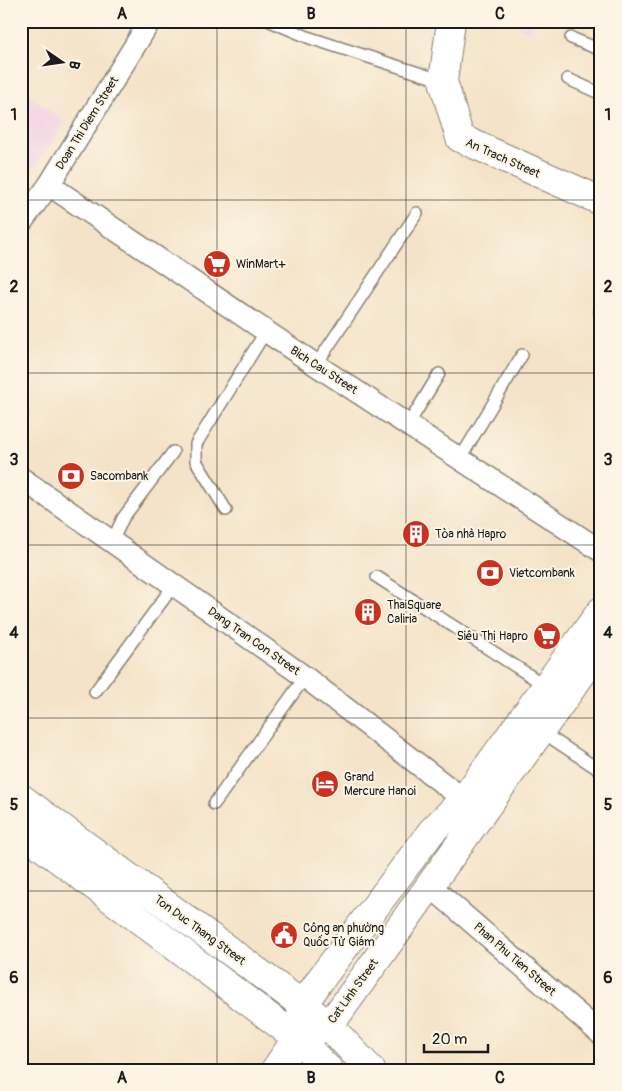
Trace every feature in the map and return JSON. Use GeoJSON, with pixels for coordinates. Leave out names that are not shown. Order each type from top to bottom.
{"type":"FeatureCollection","features":[{"type":"Feature","properties":{"kind":"street","name":"Doan Thi Diem Street"},"geometry":{"type":"LineString","coordinates":[[21,223],[49,185],[150,21]]}},
{"type":"Feature","properties":{"kind":"street","name":"An Trach Street"},"geometry":{"type":"LineString","coordinates":[[451,21],[443,81],[460,138],[601,201]]}},
{"type":"Feature","properties":{"kind":"street","name":"Bich Cau Street"},"geometry":{"type":"LineString","coordinates":[[49,185],[316,365],[601,552]]}},
{"type":"Feature","properties":{"kind":"street","name":"Dang Tran Con Street"},"geometry":{"type":"LineString","coordinates":[[21,478],[305,677],[472,806]]}},
{"type":"Feature","properties":{"kind":"street","name":"Cat Linh Street"},"geometry":{"type":"LineString","coordinates":[[297,1038],[328,1026],[429,885],[472,806],[546,686],[601,611]]}},
{"type":"Feature","properties":{"kind":"street","name":"Cat Linh Street"},"geometry":{"type":"LineString","coordinates":[[297,1038],[303,1005],[432,831],[472,806],[601,647]]}},
{"type":"Feature","properties":{"kind":"street","name":"Ton Duc Thang Street"},"geometry":{"type":"LineString","coordinates":[[21,798],[303,1005],[328,1026],[371,1070]]}},
{"type":"Feature","properties":{"kind":"street"},"geometry":{"type":"LineString","coordinates":[[21,831],[297,1038],[329,1070]]}},
{"type":"Feature","properties":{"kind":"street","name":"Phan Phu Tien Street"},"geometry":{"type":"LineString","coordinates":[[429,885],[601,1034]]}},
{"type":"Feature","properties":{"kind":"street"},"geometry":{"type":"LineString","coordinates":[[275,1070],[297,1038]]}},
{"type":"Feature","properties":{"kind":"lane"},"geometry":{"type":"LineString","coordinates":[[270,21],[310,38],[443,81]]}},
{"type":"Feature","properties":{"kind":"lane"},"geometry":{"type":"LineString","coordinates":[[571,38],[601,50]]}},
{"type":"Feature","properties":{"kind":"lane"},"geometry":{"type":"LineString","coordinates":[[568,79],[601,94]]}},
{"type":"Feature","properties":{"kind":"lane"},"geometry":{"type":"LineString","coordinates":[[316,365],[417,213]]}},
{"type":"Feature","properties":{"kind":"lane"},"geometry":{"type":"LineString","coordinates":[[226,510],[196,461],[196,444],[266,331]]}},
{"type":"Feature","properties":{"kind":"lane"},"geometry":{"type":"LineString","coordinates":[[460,459],[522,355]]}},
{"type":"Feature","properties":{"kind":"lane"},"geometry":{"type":"LineString","coordinates":[[408,425],[440,374]]}},
{"type":"Feature","properties":{"kind":"lane"},"geometry":{"type":"LineString","coordinates":[[112,542],[123,518],[173,452]]}},
{"type":"Feature","properties":{"kind":"lane"},"geometry":{"type":"LineString","coordinates":[[377,577],[546,686]]}},
{"type":"Feature","properties":{"kind":"lane"},"geometry":{"type":"LineString","coordinates":[[95,692],[174,585]]}},
{"type":"Feature","properties":{"kind":"lane"},"geometry":{"type":"LineString","coordinates":[[214,804],[305,677]]}},
{"type":"Feature","properties":{"kind":"lane"},"geometry":{"type":"LineString","coordinates":[[554,740],[601,771]]}},
{"type":"Feature","properties":{"kind":"lane"},"geometry":{"type":"LineString","coordinates":[[21,1067],[26,1070]]}},
{"type":"Feature","properties":{"kind":"shaded area"},"geometry":{"type":"Polygon","coordinates":[[[506,21],[535,21],[530,32],[506,21]]]}},
{"type":"Feature","properties":{"kind":"shaded area"},"geometry":{"type":"Polygon","coordinates":[[[21,90],[66,122],[21,184],[21,90]]]}},
{"type":"Feature","properties":{"kind":"place","name":"WinMart+"},"geometry":{"type":"Point","coordinates":[217,264]}},
{"type":"Feature","properties":{"kind":"place","name":"Sacombank"},"geometry":{"type":"Point","coordinates":[71,476]}},
{"type":"Feature","properties":{"kind":"place","name":"Tòa nhà Hapro"},"geometry":{"type":"Point","coordinates":[416,534]}},
{"type":"Feature","properties":{"kind":"place","name":"Vietcombank"},"geometry":{"type":"Point","coordinates":[490,573]}},
{"type":"Feature","properties":{"kind":"place","name":"ThaiSquare Caliria"},"geometry":{"type":"Point","coordinates":[368,612]}},
{"type":"Feature","properties":{"kind":"place","name":"Siêu Thị Hapro"},"geometry":{"type":"Point","coordinates":[547,636]}},
{"type":"Feature","properties":{"kind":"place","name":"Grand Mercure Hanoi"},"geometry":{"type":"Point","coordinates":[325,784]}},
{"type":"Feature","properties":{"kind":"place","name":"Công an phường Quốc Tử Giám"},"geometry":{"type":"Point","coordinates":[284,935]}}]}
